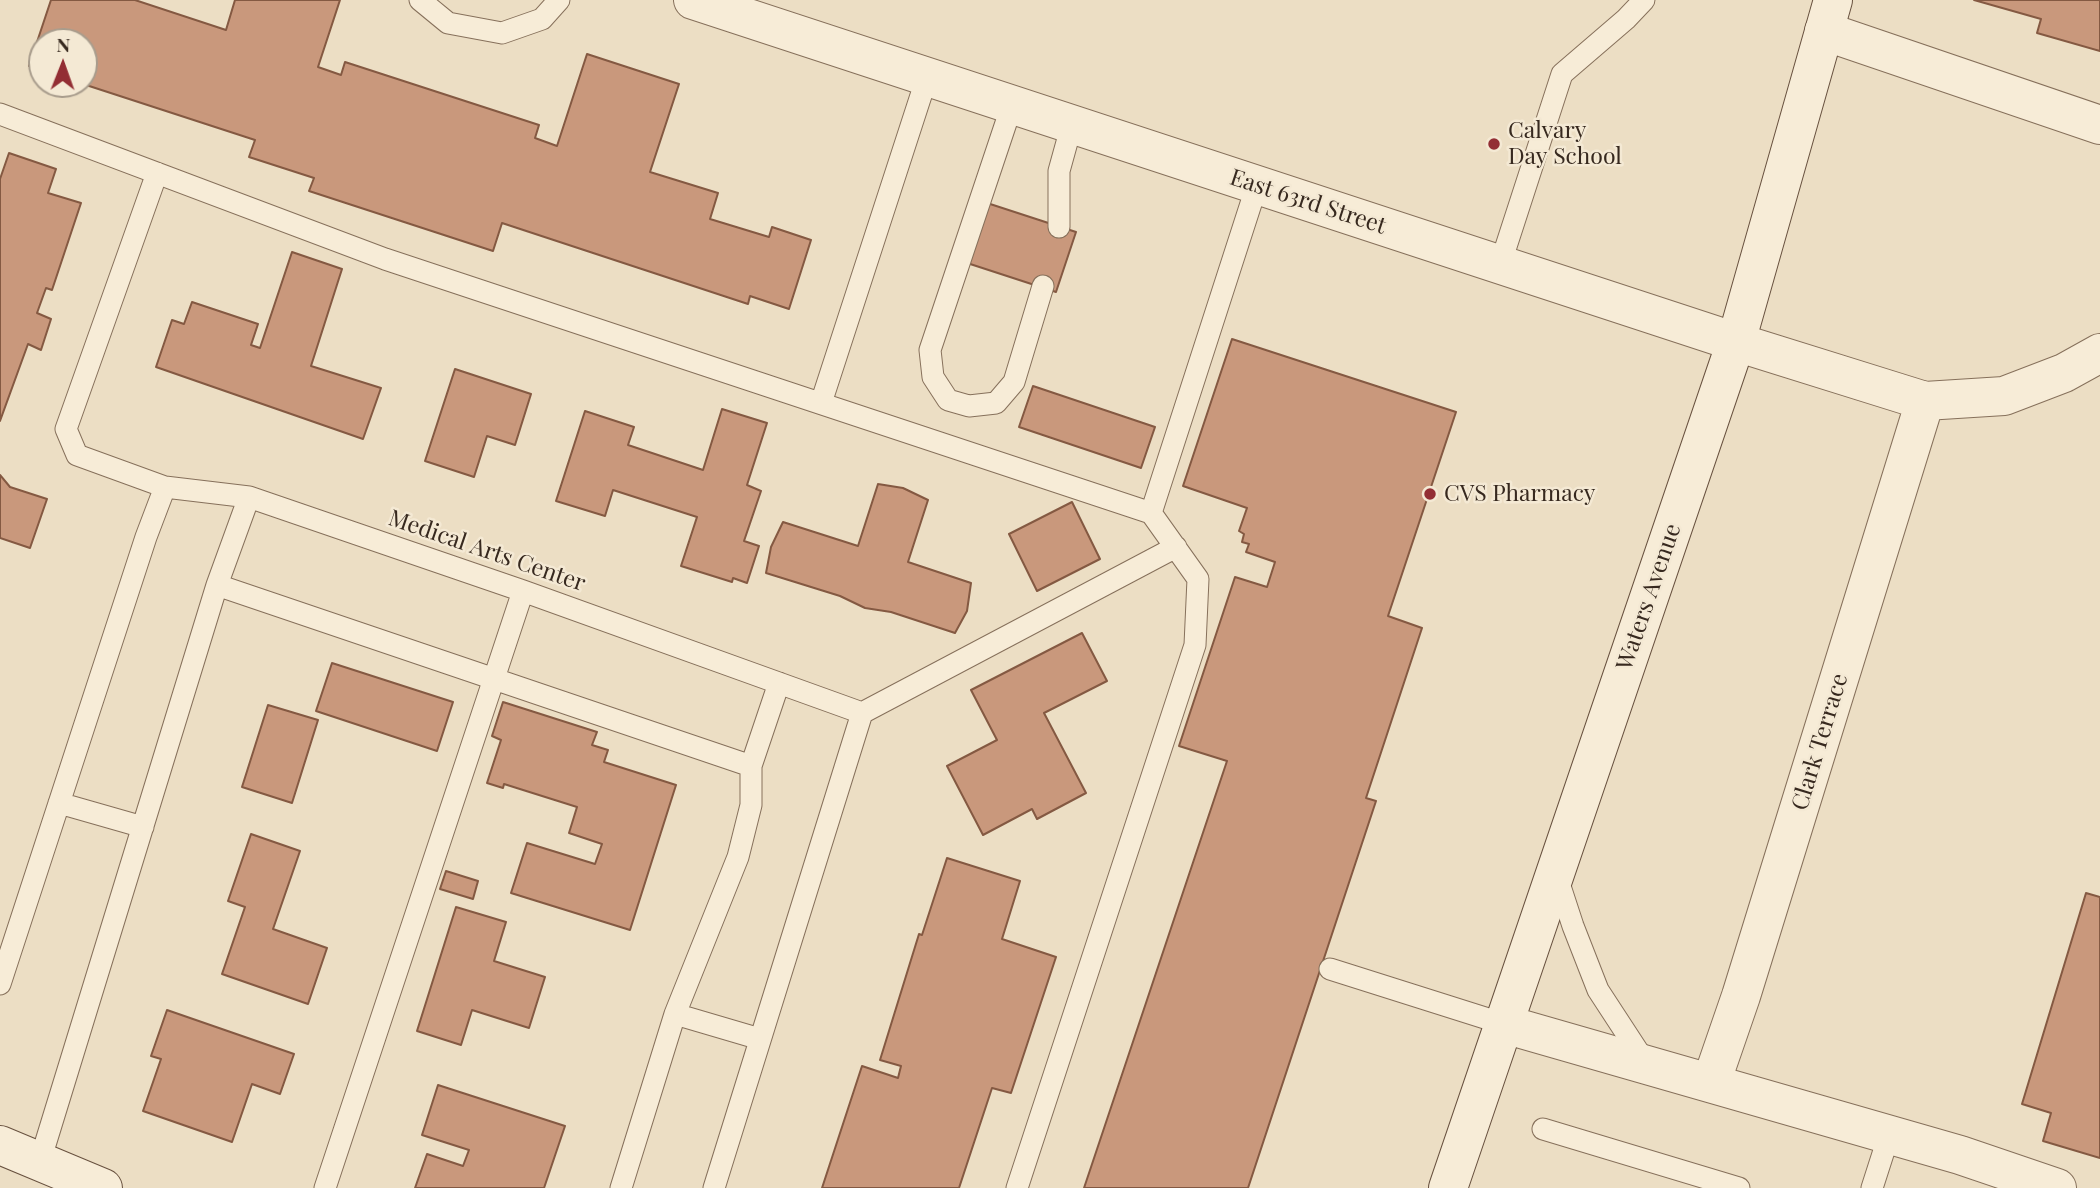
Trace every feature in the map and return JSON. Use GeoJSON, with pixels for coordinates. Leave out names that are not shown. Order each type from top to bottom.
{"type":"FeatureCollection","features":[{"type":"Feature","properties":{"kind":"street","name":"East 63rd Street"},"geometry":{"type":"LineString","coordinates":[[692,0],[1736,342],[1925,401]]}},
{"type":"Feature","properties":{"kind":"street"},"geometry":{"type":"LineString","coordinates":[[1828,16],[2100,125]]}},
{"type":"Feature","properties":{"kind":"street","name":"Waters Avenue"},"geometry":{"type":"LineString","coordinates":[[1448,1188],[1736,342],[1828,16]]}},
{"type":"Feature","properties":{"kind":"street"},"geometry":{"type":"LineString","coordinates":[[1925,401],[2004,396],[2064,373],[2100,353]]}},
{"type":"Feature","properties":{"kind":"street","name":"Clark Terrace"},"geometry":{"type":"LineString","coordinates":[[1711,1083],[1741,996],[1925,401]]}},
{"type":"Feature","properties":{"kind":"street"},"geometry":{"type":"LineString","coordinates":[[1504,1024],[1889,1135],[2057,1188]]}},
{"type":"Feature","properties":{"kind":"street"},"geometry":{"type":"LineString","coordinates":[[0,1145],[103,1188]]}},
{"type":"Feature","properties":{"kind":"lane"},"geometry":{"type":"LineString","coordinates":[[420,0],[449,23],[502,33],[542,19],[559,0]]}},
{"type":"Feature","properties":{"kind":"lane"},"geometry":{"type":"LineString","coordinates":[[1500,265],[1562,74],[1644,0]]}},
{"type":"Feature","properties":{"kind":"lane"},"geometry":{"type":"LineString","coordinates":[[821,403],[927,77]]}},
{"type":"Feature","properties":{"kind":"lane"},"geometry":{"type":"LineString","coordinates":[[1012,105],[930,351],[933,377],[948,400],[969,406],[996,402],[1014,382],[1042,286]]}},
{"type":"Feature","properties":{"kind":"lane"},"geometry":{"type":"LineString","coordinates":[[0,114],[385,258],[1151,513],[1198,579],[1195,645],[1017,1188]]}},
{"type":"Feature","properties":{"kind":"lane"},"geometry":{"type":"LineString","coordinates":[[1059,227],[1059,171],[1072,124]]}},
{"type":"Feature","properties":{"kind":"lane","name":"Medical Arts Center"},"geometry":{"type":"LineString","coordinates":[[157,173],[66,429],[77,455],[165,488],[248,497],[523,591],[862,713]]}},
{"type":"Feature","properties":{"kind":"lane"},"geometry":{"type":"LineString","coordinates":[[1151,513],[1257,185]]}},
{"type":"Feature","properties":{"kind":"lane"},"geometry":{"type":"LineString","coordinates":[[0,984],[146,537],[165,488]]}},
{"type":"Feature","properties":{"kind":"lane"},"geometry":{"type":"LineString","coordinates":[[40,1161],[217,585],[248,497]]}},
{"type":"Feature","properties":{"kind":"lane"},"geometry":{"type":"LineString","coordinates":[[714,1188],[862,713],[1176,547]]}},
{"type":"Feature","properties":{"kind":"lane"},"geometry":{"type":"LineString","coordinates":[[217,585],[751,766]]}},
{"type":"Feature","properties":{"kind":"lane"},"geometry":{"type":"LineString","coordinates":[[325,1188],[523,591]]}},
{"type":"Feature","properties":{"kind":"lane"},"geometry":{"type":"LineString","coordinates":[[621,1188],[675,1014],[738,857],[751,804],[751,766],[779,683]]}},
{"type":"Feature","properties":{"kind":"lane"},"geometry":{"type":"LineString","coordinates":[[59,803],[143,827]]}},
{"type":"Feature","properties":{"kind":"lane"},"geometry":{"type":"LineString","coordinates":[[1556,872],[1598,990],[1647,1065]]}},
{"type":"Feature","properties":{"kind":"lane"},"geometry":{"type":"LineString","coordinates":[[1330,969],[1504,1024]]}},
{"type":"Feature","properties":{"kind":"lane"},"geometry":{"type":"LineString","coordinates":[[675,1014],[760,1039]]}},
{"type":"Feature","properties":{"kind":"lane"},"geometry":{"type":"LineString","coordinates":[[1543,1129],[1740,1188]]}},
{"type":"Feature","properties":{"kind":"lane"},"geometry":{"type":"LineString","coordinates":[[1872,1188],[1889,1135]]}},
{"type":"Feature","properties":{"kind":"building"},"geometry":{"type":"Polygon","coordinates":[[[51,0],[135,0],[226,30],[235,0],[340,0],[318,67],[341,75],[345,62],[539,125],[535,138],[557,146],[587,54],[679,84],[650,172],[718,193],[710,219],[769,237],[772,227],[811,240],[789,309],[750,296],[748,304],[502,223],[493,251],[309,191],[314,178],[249,157],[255,140],[98,89],[98,28],[42,28],[51,0]]]}},
{"type":"Feature","properties":{"kind":"building"},"geometry":{"type":"Polygon","coordinates":[[[1974,0],[2100,0],[2100,51],[2037,33],[2041,19],[1974,0]]]}},
{"type":"Feature","properties":{"kind":"building"},"geometry":{"type":"Polygon","coordinates":[[[9,153],[56,169],[48,193],[81,203],[52,290],[46,288],[37,313],[51,319],[41,350],[28,344],[0,421],[0,179],[9,153]]]}},
{"type":"Feature","properties":{"kind":"building"},"geometry":{"type":"Polygon","coordinates":[[[984,202],[1076,232],[1056,292],[964,262],[984,202]]]}},
{"type":"Feature","properties":{"kind":"building"},"geometry":{"type":"Polygon","coordinates":[[[292,252],[342,269],[311,366],[381,388],[363,439],[156,367],[172,320],[184,324],[192,302],[258,324],[251,345],[260,348],[292,252]]]}},
{"type":"Feature","properties":{"kind":"building"},"geometry":{"type":"Polygon","coordinates":[[[1232,339],[1456,412],[1388,616],[1422,628],[1366,798],[1376,801],[1248,1188],[1084,1188],[1227,761],[1179,746],[1235,577],[1267,587],[1275,562],[1246,552],[1249,544],[1242,542],[1244,534],[1239,531],[1247,508],[1183,486],[1232,339]]]}},
{"type":"Feature","properties":{"kind":"building"},"geometry":{"type":"Polygon","coordinates":[[[455,369],[531,394],[515,445],[487,436],[474,477],[425,461],[455,369]]]}},
{"type":"Feature","properties":{"kind":"building"},"geometry":{"type":"Polygon","coordinates":[[[1033,386],[1155,427],[1141,468],[1019,427],[1033,386]]]}},
{"type":"Feature","properties":{"kind":"building"},"geometry":{"type":"Polygon","coordinates":[[[722,409],[767,423],[747,485],[761,491],[744,541],[759,546],[747,583],[733,578],[732,582],[681,566],[697,517],[613,490],[605,516],[556,501],[585,411],[634,427],[628,445],[703,470],[722,409]]]}},
{"type":"Feature","properties":{"kind":"building"},"geometry":{"type":"Polygon","coordinates":[[[0,475],[10,487],[47,499],[30,548],[0,538],[0,475]]]}},
{"type":"Feature","properties":{"kind":"building"},"geometry":{"type":"Polygon","coordinates":[[[878,484],[903,488],[928,500],[908,562],[971,583],[967,611],[955,633],[891,612],[865,608],[840,596],[766,573],[771,547],[783,522],[858,546],[878,484]]]}},
{"type":"Feature","properties":{"kind":"building"},"geometry":{"type":"Polygon","coordinates":[[[1072,502],[1100,559],[1037,591],[1009,534],[1072,502]]]}},
{"type":"Feature","properties":{"kind":"building"},"geometry":{"type":"Polygon","coordinates":[[[1082,633],[1107,681],[1044,713],[1086,793],[1037,819],[1032,809],[983,835],[947,766],[997,740],[971,690],[1082,633]]]}},
{"type":"Feature","properties":{"kind":"building"},"geometry":{"type":"Polygon","coordinates":[[[332,663],[453,702],[437,751],[316,711],[332,663]]]}},
{"type":"Feature","properties":{"kind":"building"},"geometry":{"type":"Polygon","coordinates":[[[503,702],[597,732],[592,745],[608,750],[604,762],[676,785],[630,930],[511,893],[527,843],[595,864],[602,844],[569,833],[577,807],[504,784],[503,788],[487,783],[501,740],[492,736],[503,702]]]}},
{"type":"Feature","properties":{"kind":"building"},"geometry":{"type":"Polygon","coordinates":[[[268,705],[318,720],[292,803],[242,787],[268,705]]]}},
{"type":"Feature","properties":{"kind":"building"},"geometry":{"type":"Polygon","coordinates":[[[251,834],[300,851],[273,929],[327,948],[308,1004],[222,974],[245,907],[228,901],[251,834]]]}},
{"type":"Feature","properties":{"kind":"building"},"geometry":{"type":"Polygon","coordinates":[[[947,858],[1020,881],[1002,939],[1056,957],[1011,1093],[992,1088],[959,1188],[822,1188],[862,1066],[898,1078],[901,1066],[880,1060],[919,934],[922,935],[947,858]]]}},
{"type":"Feature","properties":{"kind":"building"},"geometry":{"type":"Polygon","coordinates":[[[446,871],[478,881],[473,899],[440,889],[446,871]]]}},
{"type":"Feature","properties":{"kind":"building"},"geometry":{"type":"Polygon","coordinates":[[[2086,893],[2100,897],[2100,1158],[2043,1141],[2051,1113],[2022,1104],[2086,893]]]}},
{"type":"Feature","properties":{"kind":"building"},"geometry":{"type":"Polygon","coordinates":[[[456,907],[506,922],[494,961],[545,977],[529,1028],[472,1010],[461,1045],[417,1031],[456,907]]]}},
{"type":"Feature","properties":{"kind":"building"},"geometry":{"type":"Polygon","coordinates":[[[167,1010],[294,1054],[280,1094],[252,1084],[232,1142],[143,1111],[161,1059],[151,1056],[167,1010]]]}},
{"type":"Feature","properties":{"kind":"building"},"geometry":{"type":"Polygon","coordinates":[[[438,1085],[565,1126],[544,1188],[415,1188],[427,1154],[463,1166],[469,1150],[422,1135],[438,1085]]]}},
{"type":"Feature","properties":{"kind":"place","name":"Calvary Day School"},"geometry":{"type":"Point","coordinates":[1494,144]}},
{"type":"Feature","properties":{"kind":"place","name":"CVS Pharmacy"},"geometry":{"type":"Point","coordinates":[1430,494]}}]}
